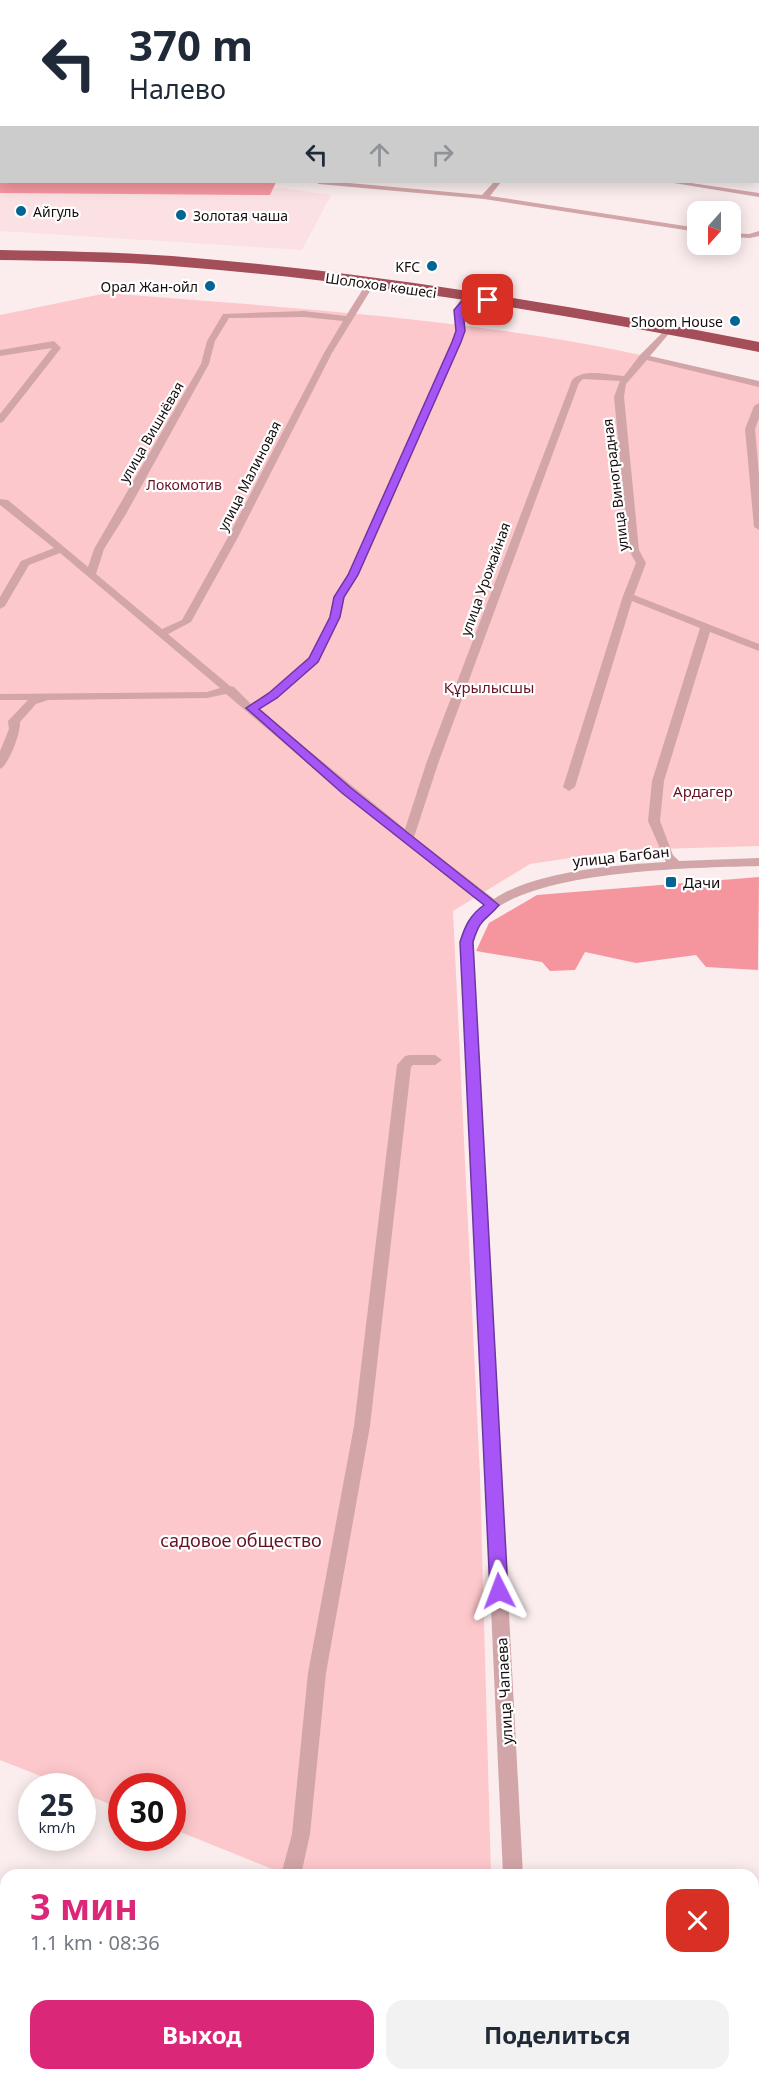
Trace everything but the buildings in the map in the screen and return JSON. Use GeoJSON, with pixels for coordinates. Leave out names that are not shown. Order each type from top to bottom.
{"type":"FeatureCollection","features":[{"type":"Feature","properties":{"kind":"highway","name":"Шолохов көшесі"},"geometry":{"type":"LineString","coordinates":[[0,248],[141,252],[291,266],[527,298],[759,339]]}},
{"type":"Feature","properties":{"kind":"highway","name":"Шолохов көшесі"},"geometry":{"type":"LineString","coordinates":[[0,255],[172,261],[371,283],[468,297],[759,347]]}},
{"type":"Feature","properties":{"kind":"street"},"geometry":{"type":"LineString","coordinates":[[330,183],[484,197],[687,228]]}},
{"type":"Feature","properties":{"kind":"street"},"geometry":{"type":"LineString","coordinates":[[484,197],[497,183]]}},
{"type":"Feature","properties":{"kind":"street"},"geometry":{"type":"LineString","coordinates":[[679,183],[759,195]]}},
{"type":"Feature","properties":{"kind":"street"},"geometry":{"type":"LineString","coordinates":[[741,236],[759,233]]}},
{"type":"Feature","properties":{"kind":"street","name":"улица Малиновая"},"geometry":{"type":"LineString","coordinates":[[161,633],[186,622],[264,479],[328,353],[371,283]]}},
{"type":"Feature","properties":{"kind":"street"},"geometry":{"type":"LineString","coordinates":[[252,708],[273,695],[314,660],[335,617],[339,597],[353,575],[456,342],[460,331],[458,310],[468,297]]}},
{"type":"Feature","properties":{"kind":"street","name":"улица Вишнёвая"},"geometry":{"type":"LineString","coordinates":[[91,574],[99,549],[205,364],[211,341],[226,316],[304,314],[347,319]]}},
{"type":"Feature","properties":{"kind":"street","name":"улица Виноградная"},"geometry":{"type":"LineString","coordinates":[[569,787],[628,596],[641,564],[634,550],[619,397],[622,384],[668,330]]}},
{"type":"Feature","properties":{"kind":"street"},"geometry":{"type":"LineString","coordinates":[[0,353],[54,344],[57,348],[0,420]]}},
{"type":"Feature","properties":{"kind":"street"},"geometry":{"type":"LineString","coordinates":[[643,357],[759,384]]}},
{"type":"Feature","properties":{"kind":"street","name":"улица Урожайная"},"geometry":{"type":"LineString","coordinates":[[408,837],[437,750],[575,382],[586,376],[626,379]]}},
{"type":"Feature","properties":{"kind":"street"},"geometry":{"type":"LineString","coordinates":[[759,406],[750,429],[759,527]]}},
{"type":"Feature","properties":{"kind":"street"},"geometry":{"type":"LineString","coordinates":[[0,502],[5,502],[230,689],[347,790],[493,905]]}},
{"type":"Feature","properties":{"kind":"street"},"geometry":{"type":"LineString","coordinates":[[0,606],[26,563],[61,549]]}},
{"type":"Feature","properties":{"kind":"street"},"geometry":{"type":"LineString","coordinates":[[628,596],[677,618],[706,626],[759,648]]}},
{"type":"Feature","properties":{"kind":"street"},"geometry":{"type":"LineString","coordinates":[[677,866],[668,857],[654,821],[658,781],[706,626]]}},
{"type":"Feature","properties":{"kind":"street"},"geometry":{"type":"LineString","coordinates":[[0,697],[207,695],[230,689]]}},
{"type":"Feature","properties":{"kind":"street"},"geometry":{"type":"LineString","coordinates":[[0,765],[15,729],[14,721],[32,702],[50,695]]}},
{"type":"Feature","properties":{"kind":"street","name":"улица Багбан"},"geometry":{"type":"LineString","coordinates":[[493,905],[526,889],[569,878],[677,866],[759,862]]}},
{"type":"Feature","properties":{"kind":"street","name":"улица Чапаева"},"geometry":{"type":"LineString","coordinates":[[493,905],[471,926],[467,942],[513,1869]]}},
{"type":"Feature","properties":{"kind":"street"},"geometry":{"type":"LineString","coordinates":[[292,1869],[301,1834],[317,1672],[362,1426],[404,1065],[410,1060],[435,1060]]}},
{"type":"Feature","properties":{"kind":"shaded area"},"geometry":{"type":"Polygon","coordinates":[[[0,183],[276,183],[270,195],[0,193],[0,183]]]}},
{"type":"Feature","properties":{"kind":"shaded area","name":"Золотая чаша"},"geometry":{"type":"Polygon","coordinates":[[[283,188],[331,195],[302,250],[0,231],[0,191],[283,188]]]}},
{"type":"Feature","properties":{"kind":"shaded area"},"geometry":{"type":"Polygon","coordinates":[[[759,877],[758,970],[706,967],[696,955],[636,963],[585,952],[575,970],[550,971],[542,962],[476,951],[489,923],[537,895],[759,877]]]}},
{"type":"Feature","properties":{"kind":"green space"},"geometry":{"type":"Polygon","coordinates":[[[107,293],[354,313],[518,333],[599,347],[680,364],[759,385],[759,846],[625,850],[530,864],[453,911],[480,1476],[491,1869],[272,1869],[186,1834],[186,1773],[108,1773],[108,1804],[96,1798],[96,1773],[33,1773],[0,1760],[0,315],[107,293]]]}},
{"type":"Feature","properties":{"kind":"place","name":"Айгуль"},"geometry":{"type":"Point","coordinates":[21,211]}},
{"type":"Feature","properties":{"kind":"place","name":"Золотая чаша"},"geometry":{"type":"Point","coordinates":[181,215]}},
{"type":"Feature","properties":{"kind":"place","name":"KFC"},"geometry":{"type":"Point","coordinates":[432,266]}},
{"type":"Feature","properties":{"kind":"place","name":"Орал Жан-ойл"},"geometry":{"type":"Point","coordinates":[210,286]}},
{"type":"Feature","properties":{"kind":"place","name":"Shoom House"},"geometry":{"type":"Point","coordinates":[735,321]}},
{"type":"Feature","properties":{"kind":"place","name":"Дачи"},"geometry":{"type":"Point","coordinates":[671,882]}},
{"type":"Feature","properties":{"kind":"route"},"geometry":{"type":"LineString","coordinates":[[488,300],[468,297],[458,310],[460,331],[456,342],[353,575],[339,597],[335,617],[314,660],[273,695],[252,708],[347,790],[493,905],[471,926],[467,942],[467,966],[499,1591]]}},
{"type":"Feature","properties":{"kind":"park label","name":"Локомотив"},"geometry":{"type":"Point","coordinates":[184,484]}},
{"type":"Feature","properties":{"kind":"park label","name":"Құрылысшы"},"geometry":{"type":"Point","coordinates":[489,687]}},
{"type":"Feature","properties":{"kind":"park label","name":"Ардагер"},"geometry":{"type":"Point","coordinates":[703,791]}},
{"type":"Feature","properties":{"kind":"park label","name":"садовое общество"},"geometry":{"type":"Point","coordinates":[241,1540]}}]}
